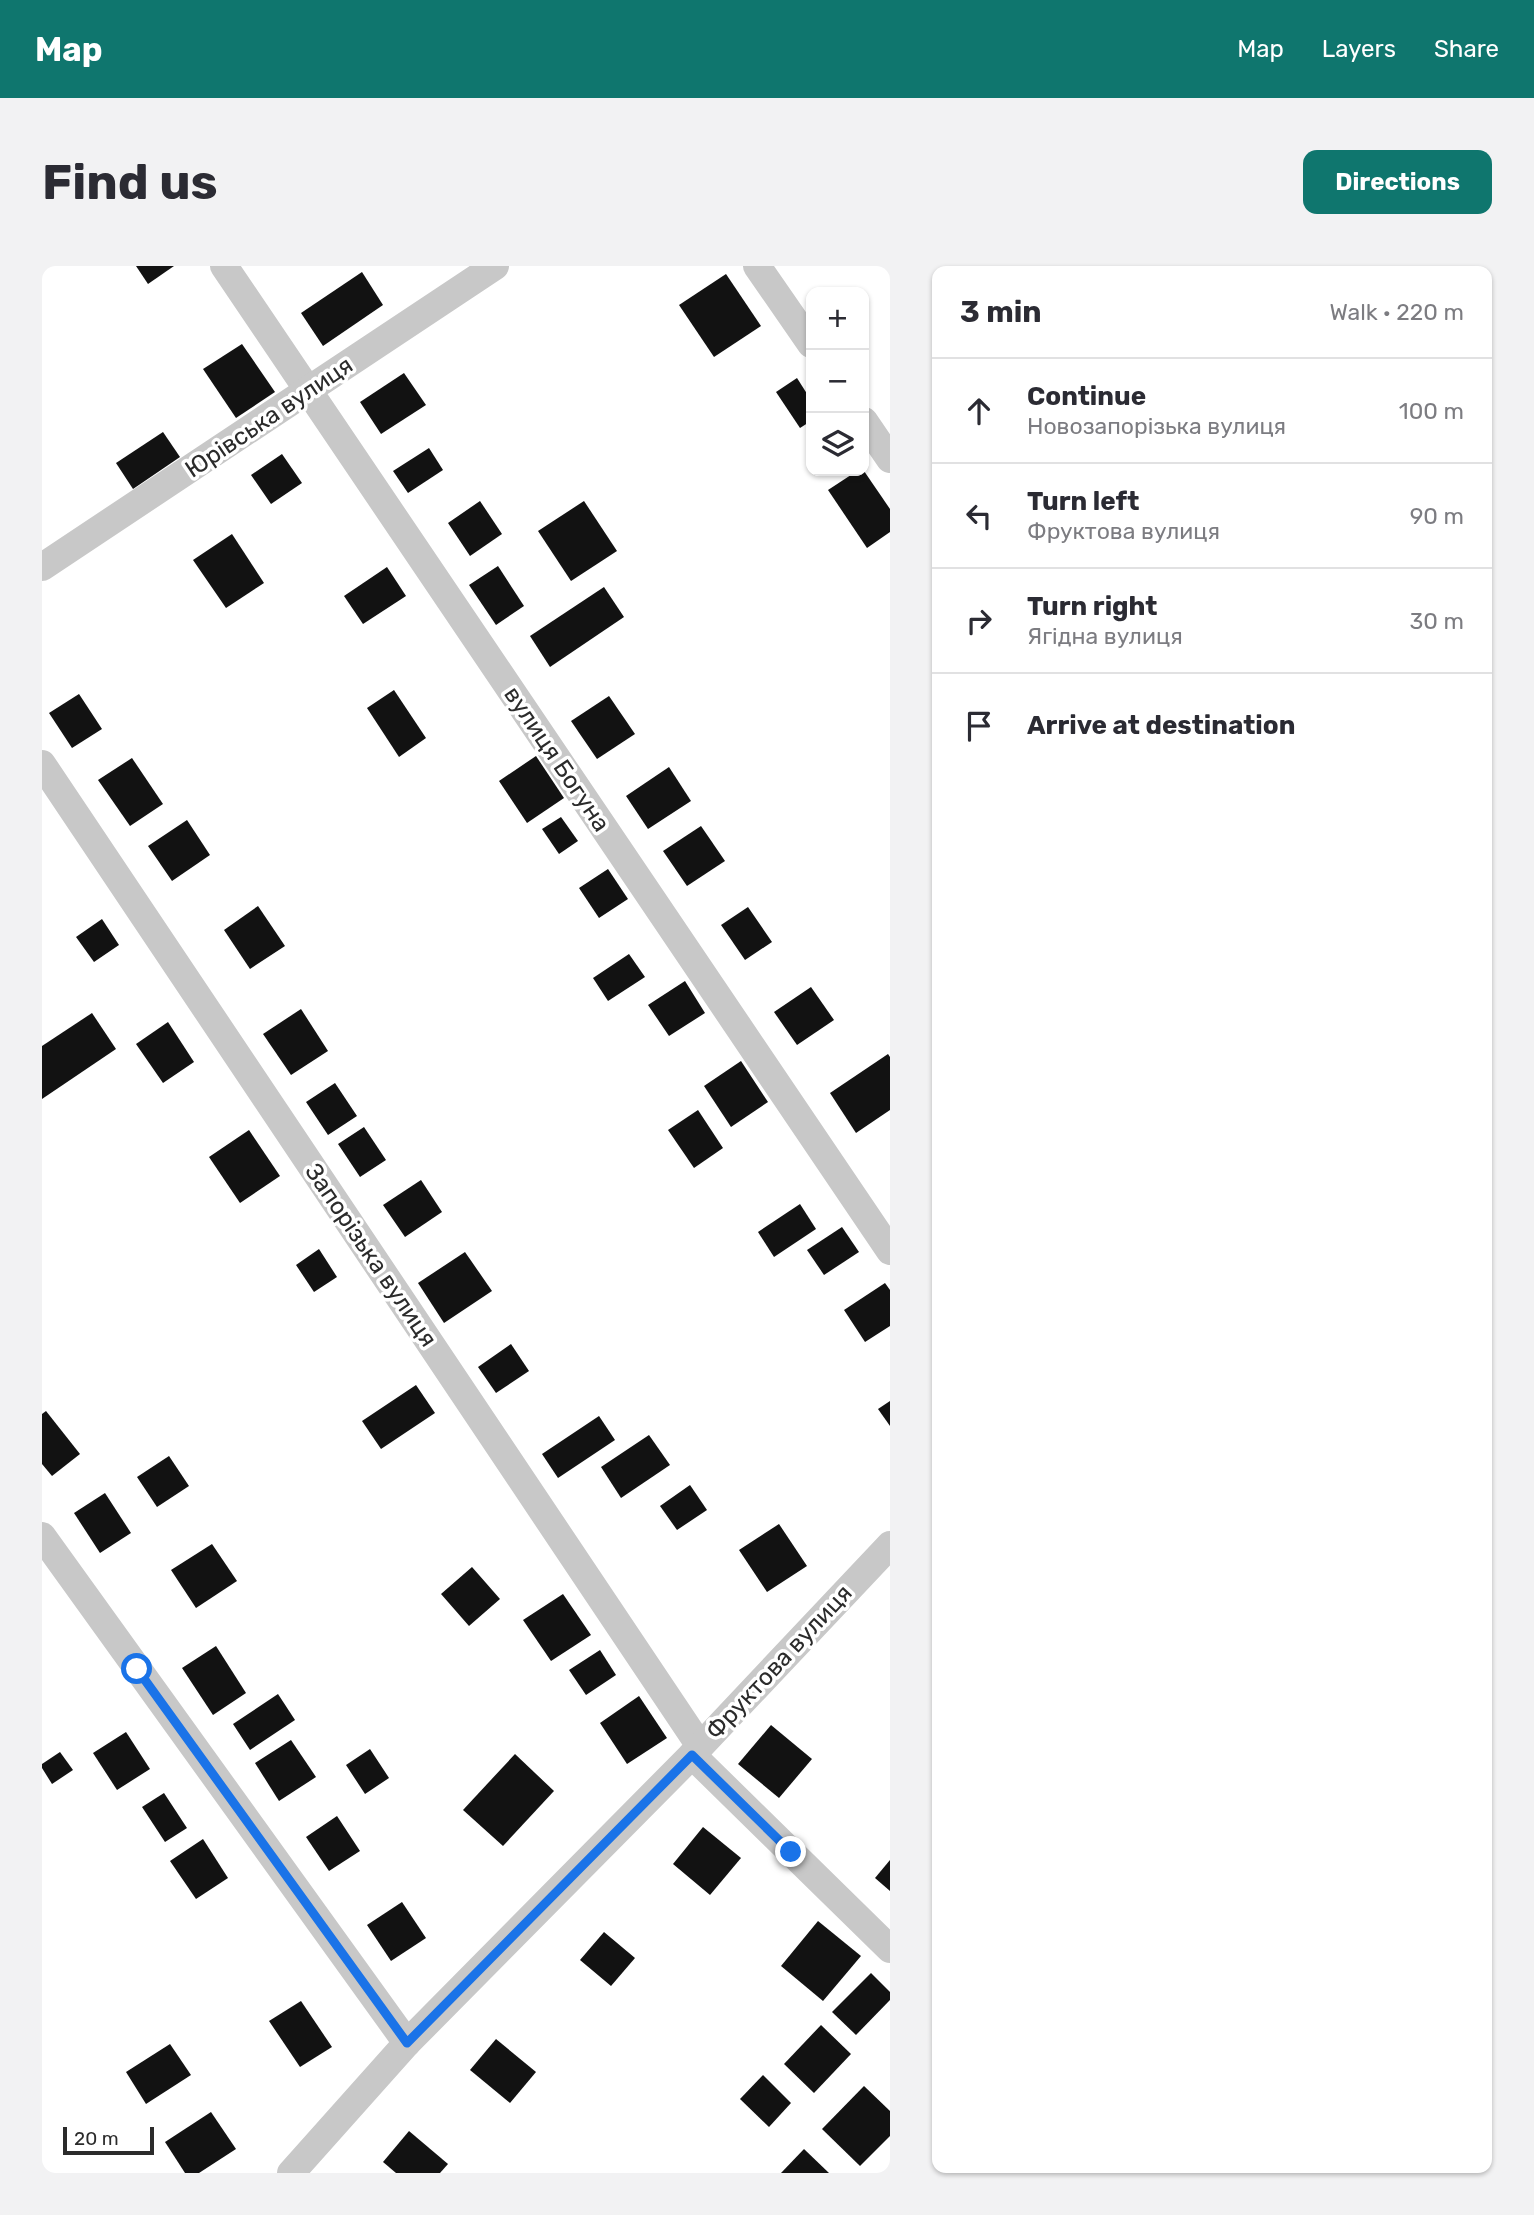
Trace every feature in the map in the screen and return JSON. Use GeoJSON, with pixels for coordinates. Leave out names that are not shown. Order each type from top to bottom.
{"type":"FeatureCollection","features":[{"type":"Feature","properties":{"kind":"street","name":"вулиця Богуна"},"geometry":{"type":"LineString","coordinates":[[224,266],[890,1251]]}},
{"type":"Feature","properties":{"kind":"street","name":"Юрівська вулиця"},"geometry":{"type":"LineString","coordinates":[[42,567],[495,266]]}},
{"type":"Feature","properties":{"kind":"street"},"geometry":{"type":"LineString","coordinates":[[757,266],[806,337]]}},
{"type":"Feature","properties":{"kind":"street"},"geometry":{"type":"LineString","coordinates":[[869,428],[890,459]]}},
{"type":"Feature","properties":{"kind":"street","name":"Запорізька вулиця"},"geometry":{"type":"LineString","coordinates":[[42,764],[696,1750],[890,1950]]}},
{"type":"Feature","properties":{"kind":"street"},"geometry":{"type":"LineString","coordinates":[[42,1536],[407,2043]]}},
{"type":"Feature","properties":{"kind":"street","name":"Фруктова вулиця"},"geometry":{"type":"LineString","coordinates":[[291,2173],[407,2043],[696,1750],[890,1545]]}},
{"type":"Feature","properties":{"kind":"building"},"geometry":{"type":"Polygon","coordinates":[[[136,266],[174,266],[148,284],[136,266]]]}},
{"type":"Feature","properties":{"kind":"building"},"geometry":{"type":"Polygon","coordinates":[[[362,272],[383,305],[323,346],[301,313],[362,272]]]}},
{"type":"Feature","properties":{"kind":"building"},"geometry":{"type":"Polygon","coordinates":[[[726,274],[761,326],[714,357],[679,305],[726,274]]]}},
{"type":"Feature","properties":{"kind":"building"},"geometry":{"type":"Polygon","coordinates":[[[242,344],[275,392],[236,418],[203,369],[242,344]]]}},
{"type":"Feature","properties":{"kind":"building"},"geometry":{"type":"Polygon","coordinates":[[[404,373],[426,405],[381,434],[360,402],[404,373]]]}},
{"type":"Feature","properties":{"kind":"building"},"geometry":{"type":"Polygon","coordinates":[[[797,378],[806,392],[806,424],[800,428],[776,392],[797,378]]]}},
{"type":"Feature","properties":{"kind":"building"},"geometry":{"type":"Polygon","coordinates":[[[163,432],[180,457],[133,489],[116,463],[163,432]]]}},
{"type":"Feature","properties":{"kind":"building"},"geometry":{"type":"Polygon","coordinates":[[[429,448],[443,470],[408,493],[393,471],[429,448]]]}},
{"type":"Feature","properties":{"kind":"building"},"geometry":{"type":"Polygon","coordinates":[[[282,454],[302,483],[271,504],[251,475],[282,454]]]}},
{"type":"Feature","properties":{"kind":"building"},"geometry":{"type":"Polygon","coordinates":[[[849,476],[867,476],[890,509],[890,532],[867,548],[828,490],[849,476]]]}},
{"type":"Feature","properties":{"kind":"building"},"geometry":{"type":"Polygon","coordinates":[[[480,501],[502,534],[470,556],[448,523],[480,501]]]}},
{"type":"Feature","properties":{"kind":"building"},"geometry":{"type":"Polygon","coordinates":[[[584,501],[617,551],[571,581],[538,531],[584,501]]]}},
{"type":"Feature","properties":{"kind":"building"},"geometry":{"type":"Polygon","coordinates":[[[232,534],[264,583],[226,608],[193,560],[232,534]]]}},
{"type":"Feature","properties":{"kind":"building"},"geometry":{"type":"Polygon","coordinates":[[[498,566],[524,606],[496,625],[469,585],[498,566]]]}},
{"type":"Feature","properties":{"kind":"building"},"geometry":{"type":"Polygon","coordinates":[[[387,567],[406,596],[363,624],[344,596],[387,567]]]}},
{"type":"Feature","properties":{"kind":"building"},"geometry":{"type":"Polygon","coordinates":[[[604,587],[624,617],[550,667],[530,636],[604,587]]]}},
{"type":"Feature","properties":{"kind":"building"},"geometry":{"type":"Polygon","coordinates":[[[394,690],[426,738],[399,757],[367,708],[394,690]]]}},
{"type":"Feature","properties":{"kind":"building"},"geometry":{"type":"Polygon","coordinates":[[[79,694],[102,729],[72,748],[49,713],[79,694]]]}},
{"type":"Feature","properties":{"kind":"building"},"geometry":{"type":"Polygon","coordinates":[[[609,696],[635,734],[597,759],[571,721],[609,696]]]}},
{"type":"Feature","properties":{"kind":"building"},"geometry":{"type":"Polygon","coordinates":[[[536,756],[564,798],[527,823],[499,781],[536,756]]]}},
{"type":"Feature","properties":{"kind":"building"},"geometry":{"type":"Polygon","coordinates":[[[132,758],[163,804],[130,826],[98,780],[132,758]]]}},
{"type":"Feature","properties":{"kind":"building"},"geometry":{"type":"Polygon","coordinates":[[[669,767],[691,801],[648,829],[626,796],[669,767]]]}},
{"type":"Feature","properties":{"kind":"building"},"geometry":{"type":"Polygon","coordinates":[[[561,817],[578,841],[559,854],[542,829],[561,817]]]}},
{"type":"Feature","properties":{"kind":"building"},"geometry":{"type":"Polygon","coordinates":[[[187,820],[210,855],[172,881],[148,846],[187,820]]]}},
{"type":"Feature","properties":{"kind":"building"},"geometry":{"type":"Polygon","coordinates":[[[701,826],[725,861],[687,886],[663,851],[701,826]]]}},
{"type":"Feature","properties":{"kind":"building"},"geometry":{"type":"Polygon","coordinates":[[[608,869],[628,899],[599,918],[579,888],[608,869]]]}},
{"type":"Feature","properties":{"kind":"building"},"geometry":{"type":"Polygon","coordinates":[[[258,906],[285,946],[250,969],[224,930],[258,906]]]}},
{"type":"Feature","properties":{"kind":"building"},"geometry":{"type":"Polygon","coordinates":[[[748,907],[772,942],[745,960],[721,925],[748,907]]]}},
{"type":"Feature","properties":{"kind":"building"},"geometry":{"type":"Polygon","coordinates":[[[102,919],[119,945],[94,962],[76,937],[102,919]]]}},
{"type":"Feature","properties":{"kind":"building"},"geometry":{"type":"Polygon","coordinates":[[[629,954],[645,977],[608,1001],[593,978],[629,954]]]}},
{"type":"Feature","properties":{"kind":"building"},"geometry":{"type":"Polygon","coordinates":[[[685,981],[705,1013],[669,1036],[648,1005],[685,981]]]}},
{"type":"Feature","properties":{"kind":"building"},"geometry":{"type":"Polygon","coordinates":[[[811,987],[834,1020],[797,1045],[774,1012],[811,987]]]}},
{"type":"Feature","properties":{"kind":"building"},"geometry":{"type":"Polygon","coordinates":[[[301,1009],[328,1051],[291,1075],[263,1034],[301,1009]]]}},
{"type":"Feature","properties":{"kind":"building"},"geometry":{"type":"Polygon","coordinates":[[[92,1013],[116,1049],[42,1099],[42,1046],[92,1013]]]}},
{"type":"Feature","properties":{"kind":"building"},"geometry":{"type":"Polygon","coordinates":[[[168,1022],[194,1062],[163,1083],[136,1044],[168,1022]]]}},
{"type":"Feature","properties":{"kind":"building"},"geometry":{"type":"Polygon","coordinates":[[[888,1054],[890,1110],[856,1133],[830,1093],[888,1054]]]}},
{"type":"Feature","properties":{"kind":"building"},"geometry":{"type":"Polygon","coordinates":[[[741,1061],[768,1102],[731,1127],[704,1086],[741,1061]]]}},
{"type":"Feature","properties":{"kind":"building"},"geometry":{"type":"Polygon","coordinates":[[[335,1083],[357,1116],[328,1135],[306,1102],[335,1083]]]}},
{"type":"Feature","properties":{"kind":"building"},"geometry":{"type":"Polygon","coordinates":[[[698,1110],[723,1148],[694,1168],[668,1130],[698,1110]]]}},
{"type":"Feature","properties":{"kind":"building"},"geometry":{"type":"Polygon","coordinates":[[[364,1127],[386,1160],[360,1177],[338,1144],[364,1127]]]}},
{"type":"Feature","properties":{"kind":"building"},"geometry":{"type":"Polygon","coordinates":[[[249,1130],[280,1176],[240,1203],[209,1157],[249,1130]]]}},
{"type":"Feature","properties":{"kind":"building"},"geometry":{"type":"Polygon","coordinates":[[[421,1180],[442,1212],[405,1237],[383,1205],[421,1180]]]}},
{"type":"Feature","properties":{"kind":"building"},"geometry":{"type":"Polygon","coordinates":[[[800,1204],[816,1229],[774,1257],[758,1232],[800,1204]]]}},
{"type":"Feature","properties":{"kind":"building"},"geometry":{"type":"Polygon","coordinates":[[[842,1227],[859,1252],[824,1275],[807,1250],[842,1227]]]}},
{"type":"Feature","properties":{"kind":"building"},"geometry":{"type":"Polygon","coordinates":[[[319,1249],[337,1277],[314,1292],[296,1265],[319,1249]]]}},
{"type":"Feature","properties":{"kind":"building"},"geometry":{"type":"Polygon","coordinates":[[[465,1252],[492,1291],[444,1323],[418,1283],[465,1252]]]}},
{"type":"Feature","properties":{"kind":"building"},"geometry":{"type":"Polygon","coordinates":[[[885,1283],[890,1290],[890,1326],[865,1342],[844,1310],[885,1283]]]}},
{"type":"Feature","properties":{"kind":"building"},"geometry":{"type":"Polygon","coordinates":[[[511,1344],[529,1371],[496,1393],[478,1367],[511,1344]]]}},
{"type":"Feature","properties":{"kind":"building"},"geometry":{"type":"Polygon","coordinates":[[[416,1385],[435,1413],[381,1449],[362,1421],[416,1385]]]}},
{"type":"Feature","properties":{"kind":"building"},"geometry":{"type":"Polygon","coordinates":[[[890,1401],[890,1426],[878,1409],[890,1401]]]}},
{"type":"Feature","properties":{"kind":"building"},"geometry":{"type":"Polygon","coordinates":[[[46,1411],[80,1454],[52,1476],[42,1464],[42,1414],[46,1411]]]}},
{"type":"Feature","properties":{"kind":"building"},"geometry":{"type":"Polygon","coordinates":[[[599,1416],[615,1440],[558,1478],[542,1454],[599,1416]]]}},
{"type":"Feature","properties":{"kind":"building"},"geometry":{"type":"Polygon","coordinates":[[[649,1435],[670,1465],[621,1498],[601,1467],[649,1435]]]}},
{"type":"Feature","properties":{"kind":"building"},"geometry":{"type":"Polygon","coordinates":[[[169,1456],[189,1486],[157,1507],[137,1477],[169,1456]]]}},
{"type":"Feature","properties":{"kind":"building"},"geometry":{"type":"Polygon","coordinates":[[[690,1485],[707,1510],[677,1530],[660,1506],[690,1485]]]}},
{"type":"Feature","properties":{"kind":"building"},"geometry":{"type":"Polygon","coordinates":[[[105,1493],[131,1533],[100,1553],[74,1513],[105,1493]]]}},
{"type":"Feature","properties":{"kind":"building"},"geometry":{"type":"Polygon","coordinates":[[[779,1524],[807,1566],[767,1592],[739,1550],[779,1524]]]}},
{"type":"Feature","properties":{"kind":"building"},"geometry":{"type":"Polygon","coordinates":[[[212,1544],[237,1581],[196,1608],[171,1570],[212,1544]]]}},
{"type":"Feature","properties":{"kind":"building"},"geometry":{"type":"Polygon","coordinates":[[[472,1567],[500,1599],[469,1626],[441,1594],[472,1567]]]}},
{"type":"Feature","properties":{"kind":"building"},"geometry":{"type":"Polygon","coordinates":[[[563,1594],[591,1635],[551,1661],[523,1620],[563,1594]]]}},
{"type":"Feature","properties":{"kind":"building"},"geometry":{"type":"Polygon","coordinates":[[[216,1646],[246,1693],[213,1715],[182,1668],[216,1646]]]}},
{"type":"Feature","properties":{"kind":"building"},"geometry":{"type":"Polygon","coordinates":[[[600,1650],[616,1675],[586,1695],[569,1670],[600,1650]]]}},
{"type":"Feature","properties":{"kind":"building"},"geometry":{"type":"Polygon","coordinates":[[[278,1694],[295,1720],[250,1750],[233,1724],[278,1694]]]}},
{"type":"Feature","properties":{"kind":"building"},"geometry":{"type":"Polygon","coordinates":[[[639,1696],[667,1738],[627,1764],[600,1723],[639,1696]]]}},
{"type":"Feature","properties":{"kind":"building"},"geometry":{"type":"Polygon","coordinates":[[[771,1725],[812,1759],[779,1798],[738,1764],[771,1725]]]}},
{"type":"Feature","properties":{"kind":"building"},"geometry":{"type":"Polygon","coordinates":[[[126,1732],[150,1769],[117,1790],[93,1753],[126,1732]]]}},
{"type":"Feature","properties":{"kind":"building"},"geometry":{"type":"Polygon","coordinates":[[[291,1740],[316,1777],[279,1801],[255,1763],[291,1740]]]}},
{"type":"Feature","properties":{"kind":"building"},"geometry":{"type":"Polygon","coordinates":[[[370,1749],[389,1778],[365,1794],[346,1765],[370,1749]]]}},
{"type":"Feature","properties":{"kind":"building"},"geometry":{"type":"Polygon","coordinates":[[[60,1752],[73,1770],[52,1784],[42,1764],[60,1752]]]}},
{"type":"Feature","properties":{"kind":"building"},"geometry":{"type":"Polygon","coordinates":[[[515,1754],[554,1791],[503,1846],[463,1810],[515,1754]]]}},
{"type":"Feature","properties":{"kind":"building"},"geometry":{"type":"Polygon","coordinates":[[[164,1793],[187,1828],[165,1842],[142,1807],[164,1793]]]}},
{"type":"Feature","properties":{"kind":"building"},"geometry":{"type":"Polygon","coordinates":[[[337,1816],[360,1851],[329,1871],[306,1837],[337,1816]]]}},
{"type":"Feature","properties":{"kind":"building"},"geometry":{"type":"Polygon","coordinates":[[[703,1827],[741,1858],[710,1895],[673,1864],[703,1827]]]}},
{"type":"Feature","properties":{"kind":"building"},"geometry":{"type":"Polygon","coordinates":[[[203,1839],[228,1878],[196,1899],[170,1861],[203,1839]]]}},
{"type":"Feature","properties":{"kind":"building"},"geometry":{"type":"Polygon","coordinates":[[[890,1860],[890,1891],[875,1878],[890,1860]]]}},
{"type":"Feature","properties":{"kind":"building"},"geometry":{"type":"Polygon","coordinates":[[[402,1902],[426,1938],[391,1961],[367,1925],[402,1902]]]}},
{"type":"Feature","properties":{"kind":"building"},"geometry":{"type":"Polygon","coordinates":[[[818,1921],[861,1956],[823,2001],[781,1966],[818,1921]]]}},
{"type":"Feature","properties":{"kind":"building"},"geometry":{"type":"Polygon","coordinates":[[[604,1932],[635,1958],[611,1986],[580,1960],[604,1932]]]}},
{"type":"Feature","properties":{"kind":"building"},"geometry":{"type":"Polygon","coordinates":[[[871,1973],[890,1992],[890,2000],[856,2035],[832,2012],[871,1973]]]}},
{"type":"Feature","properties":{"kind":"building"},"geometry":{"type":"Polygon","coordinates":[[[301,2001],[332,2047],[300,2067],[269,2021],[301,2001]]]}},
{"type":"Feature","properties":{"kind":"building"},"geometry":{"type":"Polygon","coordinates":[[[821,2025],[851,2054],[814,2093],[784,2064],[821,2025]]]}},
{"type":"Feature","properties":{"kind":"building"},"geometry":{"type":"Polygon","coordinates":[[[496,2039],[536,2072],[510,2103],[470,2070],[496,2039]]]}},
{"type":"Feature","properties":{"kind":"building"},"geometry":{"type":"Polygon","coordinates":[[[170,2044],[191,2075],[146,2104],[126,2072],[170,2044]]]}},
{"type":"Feature","properties":{"kind":"building"},"geometry":{"type":"Polygon","coordinates":[[[763,2075],[791,2103],[769,2127],[740,2099],[763,2075]]]}},
{"type":"Feature","properties":{"kind":"building"},"geometry":{"type":"Polygon","coordinates":[[[864,2086],[890,2111],[890,2136],[860,2166],[822,2129],[864,2086]]]}},
{"type":"Feature","properties":{"kind":"building"},"geometry":{"type":"Polygon","coordinates":[[[211,2112],[236,2149],[199,2173],[185,2173],[165,2142],[211,2112]]]}},
{"type":"Feature","properties":{"kind":"building"},"geometry":{"type":"Polygon","coordinates":[[[409,2131],[448,2164],[440,2173],[396,2173],[383,2162],[409,2131]]]}},
{"type":"Feature","properties":{"kind":"building"},"geometry":{"type":"Polygon","coordinates":[[[804,2149],[829,2173],[781,2173],[804,2149]]]}},
{"type":"Feature","properties":{"kind":"route"},"geometry":{"type":"LineString","coordinates":[[137,1669],[407,2043],[692,1755],[791,1852]]}}]}
